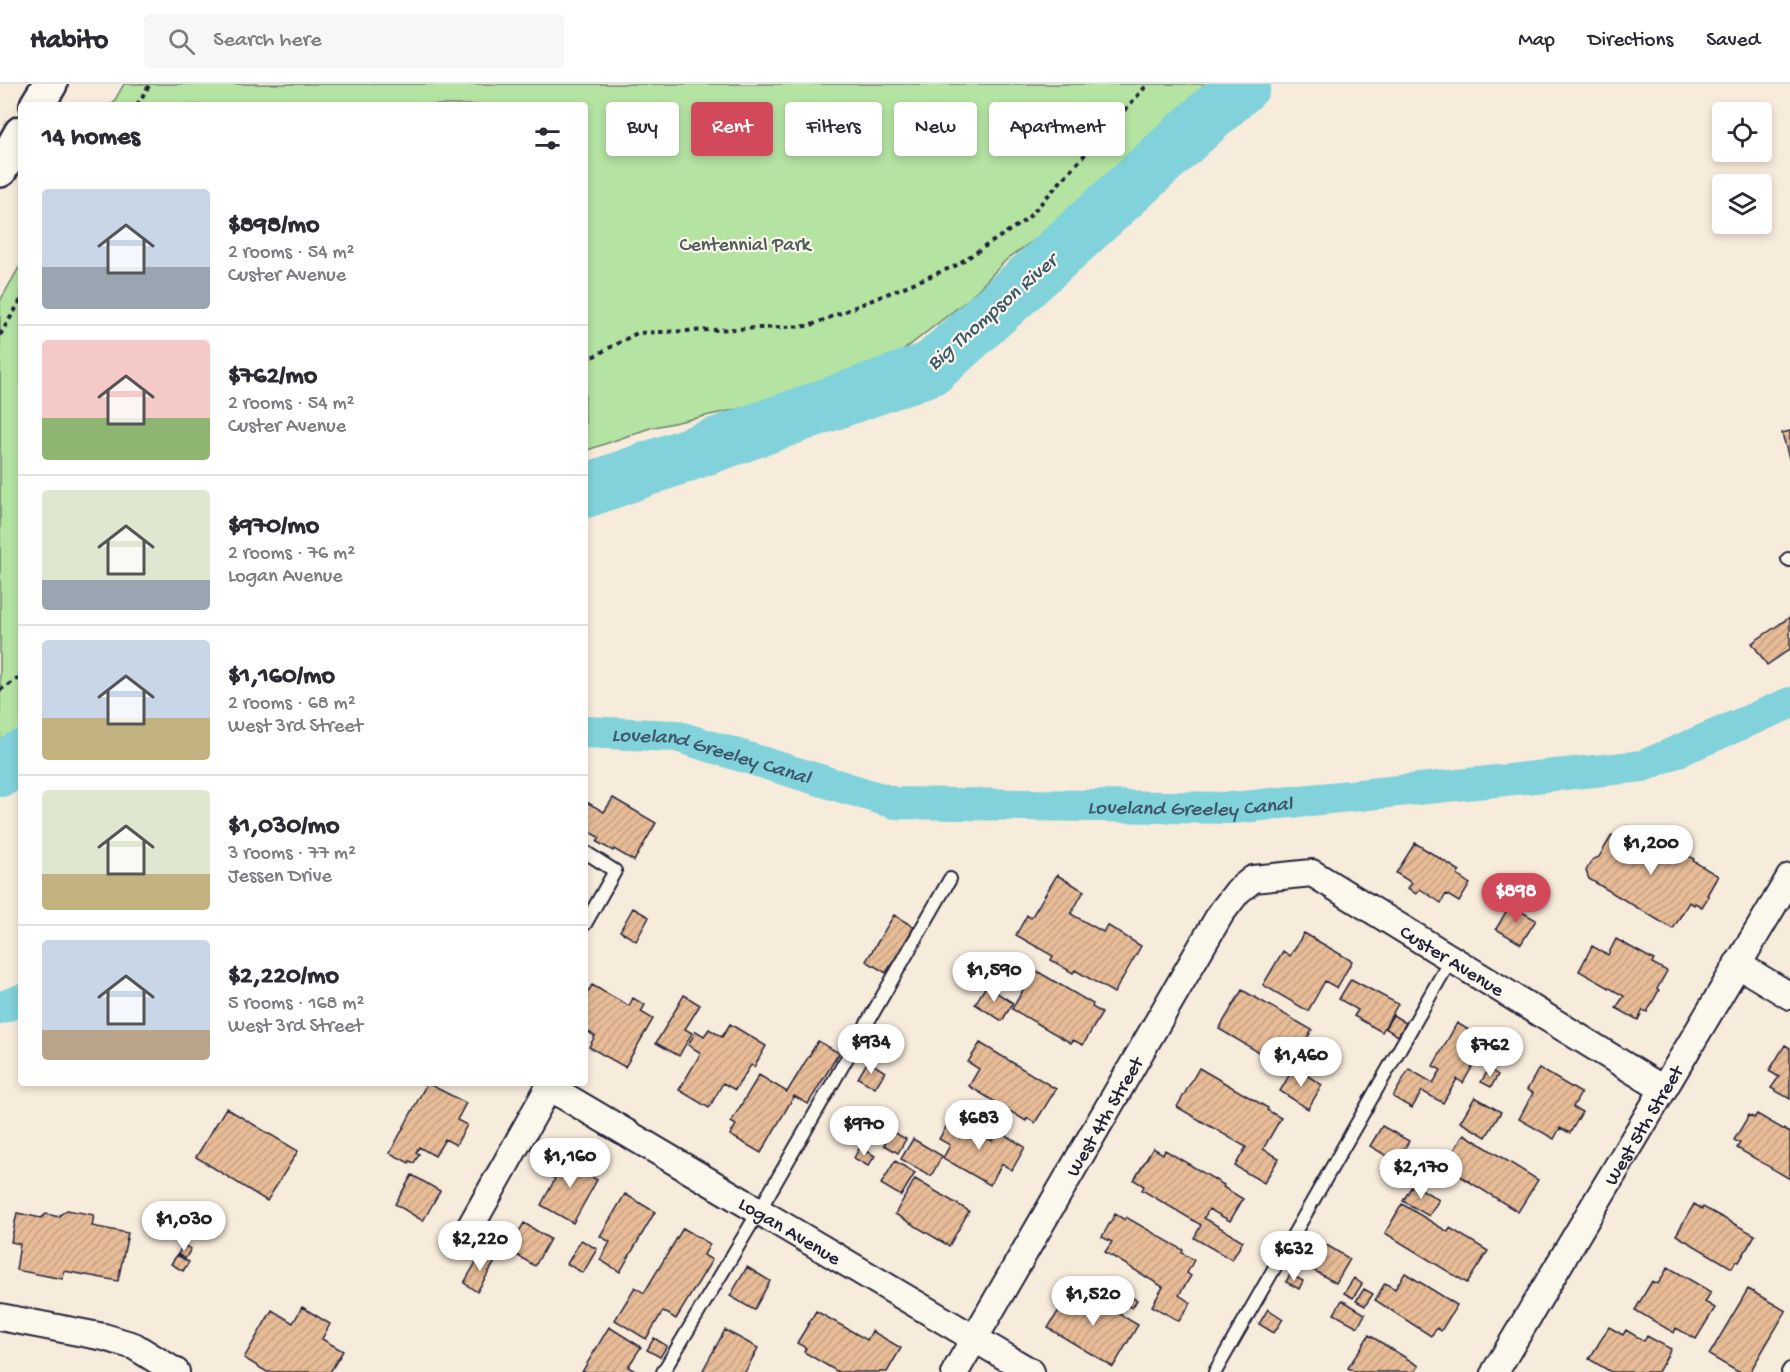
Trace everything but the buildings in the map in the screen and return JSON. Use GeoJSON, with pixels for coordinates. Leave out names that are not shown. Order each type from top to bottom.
{"type":"FeatureCollection","features":[{"type":"Feature","properties":{"kind":"main road"},"geometry":{"type":"LineString","coordinates":[[40,102],[50,84]]}},
{"type":"Feature","properties":{"kind":"main road"},"geometry":{"type":"LineString","coordinates":[[0,170],[18,138]]}},
{"type":"Feature","properties":{"kind":"street","name":"Custer Avenue"},"geometry":{"type":"LineString","coordinates":[[1266,877],[1312,873],[1663,1089]]}},
{"type":"Feature","properties":{"kind":"street","name":"West 4th Street"},"geometry":{"type":"LineString","coordinates":[[955,1372],[1221,914],[1238,891],[1253,879],[1266,877]]}},
{"type":"Feature","properties":{"kind":"street","name":"West 5th Street"},"geometry":{"type":"LineString","coordinates":[[1496,1372],[1790,877]]}},
{"type":"Feature","properties":{"kind":"street"},"geometry":{"type":"LineString","coordinates":[[1737,964],[1790,996]]}},
{"type":"Feature","properties":{"kind":"street"},"geometry":{"type":"LineString","coordinates":[[463,1240],[546,1086]]}},
{"type":"Feature","properties":{"kind":"street","name":"Logan Avenue"},"geometry":{"type":"LineString","coordinates":[[549,1086],[1031,1372]]}},
{"type":"Feature","properties":{"kind":"street"},"geometry":{"type":"LineString","coordinates":[[0,1317],[104,1337],[134,1346],[176,1372]]}},
{"type":"Feature","properties":{"kind":"lane"},"geometry":{"type":"LineString","coordinates":[[588,854],[615,871],[588,919]]}},
{"type":"Feature","properties":{"kind":"lane"},"geometry":{"type":"LineString","coordinates":[[663,1372],[950,879]]}},
{"type":"Feature","properties":{"kind":"lane"},"geometry":{"type":"LineString","coordinates":[[1215,1372],[1451,959]]}},
{"type":"Feature","properties":{"kind":"path"},"geometry":{"type":"LineString","coordinates":[[139,102],[150,84]]}},
{"type":"Feature","properties":{"kind":"path"},"geometry":{"type":"LineString","coordinates":[[588,359],[637,333],[809,326],[955,266],[1027,219],[1148,84]]}},
{"type":"Feature","properties":{"kind":"path"},"geometry":{"type":"LineString","coordinates":[[0,335],[18,305]]}},
{"type":"Feature","properties":{"kind":"path"},"geometry":{"type":"LineString","coordinates":[[0,690],[18,679]]}},
{"type":"Feature","properties":{"kind":"green space","name":"Centennial Park"},"geometry":{"type":"Polygon","coordinates":[[[124,84],[1219,84],[1125,161],[1048,230],[1006,260],[970,298],[896,356],[784,399],[650,428],[588,450],[588,102],[114,102],[124,84]]]}},
{"type":"Feature","properties":{"kind":"green space"},"geometry":{"type":"Polygon","coordinates":[[[18,269],[18,749],[0,761],[0,301],[18,269]]]}},
{"type":"Feature","properties":{"kind":"waterway","name":"Big Thompson River"},"geometry":{"type":"LineString","coordinates":[[588,490],[932,368],[1244,84]]}},
{"type":"Feature","properties":{"kind":"waterway","name":"Loveland Greeley Canal"},"geometry":{"type":"LineString","coordinates":[[588,732],[676,736],[895,803],[1233,808],[1643,766],[1790,703]]}},
{"type":"Feature","properties":{"kind":"waterway","name":"Big Thompson River"},"geometry":{"type":"LineString","coordinates":[[0,770],[18,759]]}},
{"type":"Feature","properties":{"kind":"waterway","name":"Loveland Greeley Canal"},"geometry":{"type":"LineString","coordinates":[[0,1008],[18,1001]]}}]}
